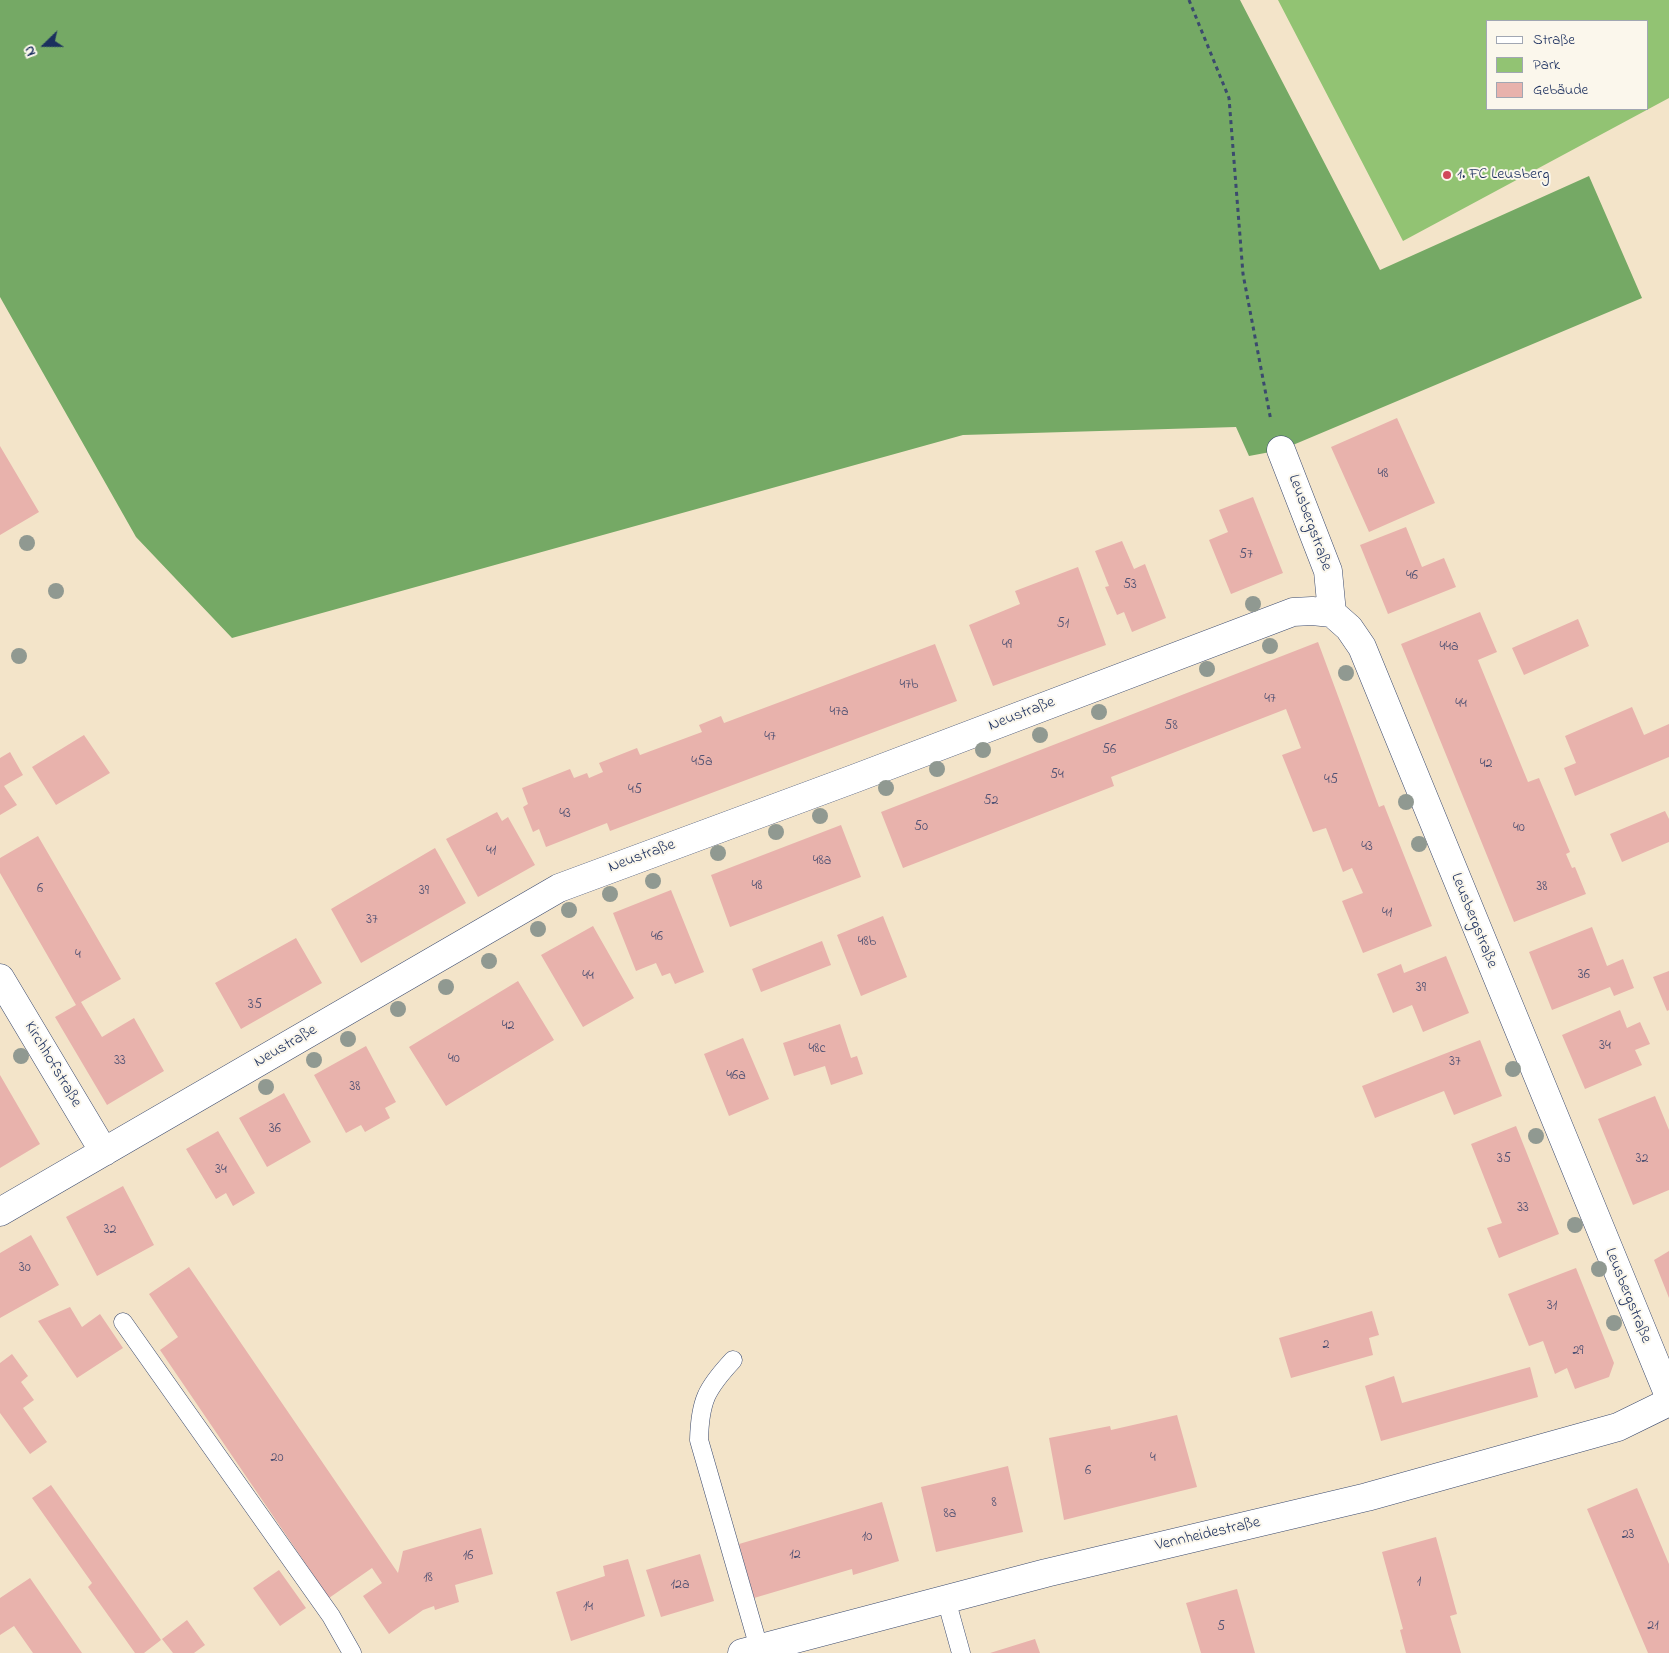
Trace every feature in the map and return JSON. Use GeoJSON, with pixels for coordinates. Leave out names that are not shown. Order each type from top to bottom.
{"type":"FeatureCollection","features":[{"type":"Feature","properties":{"kind":"street","name":"Leusbergstraße"},"geometry":{"type":"LineString","coordinates":[[1281,450],[1328,570],[1332,613],[1349,628],[1362,647],[1669,1396]]}},
{"type":"Feature","properties":{"kind":"street","name":"Neustraße"},"geometry":{"type":"LineString","coordinates":[[0,1212],[559,888],[866,775],[1293,612],[1312,610],[1332,613]]}},
{"type":"Feature","properties":{"kind":"street","name":"Kirchhofstraße"},"geometry":{"type":"LineString","coordinates":[[0,978],[104,1152]]}},
{"type":"Feature","properties":{"kind":"street","name":"Vennheidestraße"},"geometry":{"type":"LineString","coordinates":[[751,1650],[1046,1573],[1376,1495],[1618,1427],[1669,1402]]}},
{"type":"Feature","properties":{"kind":"lane"},"geometry":{"type":"LineString","coordinates":[[123,1322],[331,1616],[352,1653]]}},
{"type":"Feature","properties":{"kind":"lane"},"geometry":{"type":"LineString","coordinates":[[733,1360],[714,1381],[700,1412],[699,1440],[751,1650]]}},
{"type":"Feature","properties":{"kind":"lane"},"geometry":{"type":"LineString","coordinates":[[946,1599],[961,1653]]}},
{"type":"Feature","properties":{"kind":"path"},"geometry":{"type":"LineString","coordinates":[[1189,0],[1229,98],[1244,274],[1268,411],[1281,450]]}},
{"type":"Feature","properties":{"kind":"green space"},"geometry":{"type":"Polygon","coordinates":[[[0,0],[1240,0],[1380,270],[1589,176],[1642,298],[1281,450],[1249,456],[1236,427],[963,435],[232,638],[136,537],[0,297],[0,0]]]}},
{"type":"Feature","properties":{"kind":"green space","name":"1. FC Leusberg"},"geometry":{"type":"Polygon","coordinates":[[[1278,0],[1669,0],[1669,98],[1649,109],[1649,20],[1486,20],[1486,110],[1647,110],[1403,241],[1278,0]]]}},
{"type":"Feature","properties":{"kind":"building"},"geometry":{"type":"Polygon","coordinates":[[[1397,418],[1435,503],[1369,532],[1331,447],[1397,418]]]}},
{"type":"Feature","properties":{"kind":"building"},"geometry":{"type":"Polygon","coordinates":[[[0,446],[39,512],[0,535],[0,446]]]}},
{"type":"Feature","properties":{"kind":"building"},"geometry":{"type":"Polygon","coordinates":[[[1253,497],[1283,573],[1231,594],[1209,540],[1228,532],[1219,510],[1253,497]]]}},
{"type":"Feature","properties":{"kind":"building"},"geometry":{"type":"Polygon","coordinates":[[[1406,527],[1422,567],[1444,558],[1456,587],[1388,614],[1360,545],[1406,527]]]}},
{"type":"Feature","properties":{"kind":"building"},"geometry":{"type":"Polygon","coordinates":[[[1122,541],[1134,569],[1145,564],[1166,618],[1132,632],[1124,612],[1117,615],[1105,587],[1109,586],[1095,551],[1122,541]]]}},
{"type":"Feature","properties":{"kind":"building"},"geometry":{"type":"Polygon","coordinates":[[[1078,567],[1106,645],[993,686],[969,625],[1020,604],[1015,591],[1078,567]]]}},
{"type":"Feature","properties":{"kind":"building"},"geometry":{"type":"Polygon","coordinates":[[[1480,612],[1497,652],[1478,660],[1528,782],[1539,778],[1570,852],[1566,854],[1572,868],[1575,867],[1586,894],[1514,922],[1401,644],[1480,612]]]}},
{"type":"Feature","properties":{"kind":"building"},"geometry":{"type":"Polygon","coordinates":[[[1578,619],[1589,646],[1524,675],[1512,648],[1578,619]]]}},
{"type":"Feature","properties":{"kind":"building"},"geometry":{"type":"Polygon","coordinates":[[[1318,642],[1379,807],[1384,805],[1432,926],[1363,953],[1342,901],[1363,893],[1352,868],[1343,872],[1326,828],[1313,832],[1282,755],[1301,748],[1286,709],[1111,777],[1114,786],[903,868],[881,812],[1318,642]]]}},
{"type":"Feature","properties":{"kind":"building"},"geometry":{"type":"Polygon","coordinates":[[[935,644],[957,701],[610,831],[607,823],[546,847],[539,829],[533,832],[523,807],[528,804],[522,788],[570,769],[574,778],[587,773],[589,778],[603,772],[599,763],[637,748],[640,755],[702,732],[699,725],[721,716],[724,723],[935,644]]]}},
{"type":"Feature","properties":{"kind":"building"},"geometry":{"type":"Polygon","coordinates":[[[1632,707],[1644,735],[1669,724],[1669,757],[1575,796],[1564,768],[1576,763],[1565,736],[1632,707]]]}},
{"type":"Feature","properties":{"kind":"building"},"geometry":{"type":"Polygon","coordinates":[[[84,735],[110,773],[56,805],[32,767],[84,735]]]}},
{"type":"Feature","properties":{"kind":"building"},"geometry":{"type":"Polygon","coordinates":[[[10,752],[23,775],[4,786],[17,805],[0,815],[0,758],[10,752]]]}},
{"type":"Feature","properties":{"kind":"building"},"geometry":{"type":"Polygon","coordinates":[[[1665,811],[1669,819],[1669,842],[1622,862],[1610,834],[1665,811]]]}},
{"type":"Feature","properties":{"kind":"building"},"geometry":{"type":"Polygon","coordinates":[[[497,812],[502,821],[508,817],[535,865],[478,897],[446,839],[497,812]]]}},
{"type":"Feature","properties":{"kind":"building"},"geometry":{"type":"Polygon","coordinates":[[[841,825],[861,877],[730,927],[711,875],[841,825]]]}},
{"type":"Feature","properties":{"kind":"building"},"geometry":{"type":"Polygon","coordinates":[[[38,836],[121,979],[81,1002],[102,1037],[134,1018],[164,1071],[107,1105],[55,1017],[76,1005],[0,873],[0,858],[38,836]]]}},
{"type":"Feature","properties":{"kind":"building"},"geometry":{"type":"Polygon","coordinates":[[[435,848],[466,903],[361,963],[331,909],[435,848]]]}},
{"type":"Feature","properties":{"kind":"building"},"geometry":{"type":"Polygon","coordinates":[[[671,890],[704,972],[675,984],[670,973],[662,976],[656,963],[636,971],[613,913],[671,890]]]}},
{"type":"Feature","properties":{"kind":"building"},"geometry":{"type":"Polygon","coordinates":[[[883,916],[907,977],[861,996],[837,935],[883,916]]]}},
{"type":"Feature","properties":{"kind":"building"},"geometry":{"type":"Polygon","coordinates":[[[593,926],[634,998],[583,1027],[541,955],[593,926]]]}},
{"type":"Feature","properties":{"kind":"building"},"geometry":{"type":"Polygon","coordinates":[[[1592,927],[1607,966],[1623,959],[1634,988],[1614,996],[1610,987],[1552,1010],[1529,952],[1592,927]]]}},
{"type":"Feature","properties":{"kind":"building"},"geometry":{"type":"Polygon","coordinates":[[[296,938],[322,983],[241,1029],[215,983],[296,938]]]}},
{"type":"Feature","properties":{"kind":"building"},"geometry":{"type":"Polygon","coordinates":[[[822,941],[831,965],[761,992],[752,969],[822,941]]]}},
{"type":"Feature","properties":{"kind":"building"},"geometry":{"type":"Polygon","coordinates":[[[1446,956],[1469,1013],[1423,1032],[1412,1005],[1393,1013],[1377,974],[1401,964],[1404,973],[1446,956]]]}},
{"type":"Feature","properties":{"kind":"building"},"geometry":{"type":"Polygon","coordinates":[[[1669,971],[1669,1010],[1667,1011],[1653,977],[1669,971]]]}},
{"type":"Feature","properties":{"kind":"building"},"geometry":{"type":"Polygon","coordinates":[[[518,981],[554,1040],[446,1106],[409,1047],[518,981]]]}},
{"type":"Feature","properties":{"kind":"building"},"geometry":{"type":"Polygon","coordinates":[[[1620,1010],[1627,1028],[1640,1022],[1650,1044],[1635,1050],[1642,1065],[1585,1089],[1562,1035],[1620,1010]]]}},
{"type":"Feature","properties":{"kind":"building"},"geometry":{"type":"Polygon","coordinates":[[[840,1024],[851,1058],[857,1056],[863,1074],[831,1085],[825,1066],[794,1076],[783,1043],[840,1024]]]}},
{"type":"Feature","properties":{"kind":"building"},"geometry":{"type":"Polygon","coordinates":[[[743,1038],[769,1099],[729,1116],[704,1054],[743,1038]]]}},
{"type":"Feature","properties":{"kind":"building"},"geometry":{"type":"Polygon","coordinates":[[[1480,1040],[1502,1096],[1454,1115],[1444,1091],[1375,1118],[1362,1086],[1480,1040]]]}},
{"type":"Feature","properties":{"kind":"building"},"geometry":{"type":"Polygon","coordinates":[[[366,1046],[396,1102],[385,1108],[390,1118],[365,1132],[361,1125],[346,1133],[314,1075],[366,1046]]]}},
{"type":"Feature","properties":{"kind":"building"},"geometry":{"type":"Polygon","coordinates":[[[0,1075],[40,1144],[0,1168],[0,1075]]]}},
{"type":"Feature","properties":{"kind":"building"},"geometry":{"type":"Polygon","coordinates":[[[284,1093],[311,1142],[267,1167],[239,1118],[284,1093]]]}},
{"type":"Feature","properties":{"kind":"building"},"geometry":{"type":"Polygon","coordinates":[[[1655,1096],[1669,1130],[1669,1190],[1633,1205],[1598,1119],[1655,1096]]]}},
{"type":"Feature","properties":{"kind":"building"},"geometry":{"type":"Polygon","coordinates":[[[1516,1126],[1559,1234],[1499,1258],[1487,1228],[1502,1223],[1471,1144],[1516,1126]]]}},
{"type":"Feature","properties":{"kind":"building"},"geometry":{"type":"Polygon","coordinates":[[[218,1131],[255,1193],[233,1206],[226,1193],[216,1199],[186,1149],[218,1131]]]}},
{"type":"Feature","properties":{"kind":"building"},"geometry":{"type":"Polygon","coordinates":[[[123,1186],[154,1245],[97,1276],[66,1217],[123,1186]]]}},
{"type":"Feature","properties":{"kind":"building"},"geometry":{"type":"Polygon","coordinates":[[[31,1235],[59,1285],[0,1318],[0,1253],[31,1235]]]}},
{"type":"Feature","properties":{"kind":"building"},"geometry":{"type":"Polygon","coordinates":[[[1669,1251],[1669,1298],[1654,1260],[1669,1251]]]}},
{"type":"Feature","properties":{"kind":"building"},"geometry":{"type":"Polygon","coordinates":[[[189,1267],[398,1573],[403,1551],[481,1528],[493,1574],[455,1585],[459,1602],[435,1610],[434,1606],[423,1610],[389,1634],[363,1596],[382,1583],[372,1568],[329,1598],[160,1350],[178,1337],[149,1294],[189,1267]]]}},
{"type":"Feature","properties":{"kind":"building"},"geometry":{"type":"Polygon","coordinates":[[[1576,1268],[1614,1363],[1609,1377],[1575,1389],[1567,1368],[1555,1374],[1543,1341],[1529,1346],[1508,1294],[1576,1268]]]}},
{"type":"Feature","properties":{"kind":"building"},"geometry":{"type":"Polygon","coordinates":[[[70,1307],[82,1327],[100,1314],[123,1348],[77,1378],[38,1321],[70,1307]]]}},
{"type":"Feature","properties":{"kind":"building"},"geometry":{"type":"Polygon","coordinates":[[[1372,1311],[1379,1335],[1369,1338],[1373,1355],[1291,1378],[1279,1338],[1372,1311]]]}},
{"type":"Feature","properties":{"kind":"building"},"geometry":{"type":"Polygon","coordinates":[[[12,1354],[28,1376],[21,1382],[34,1400],[23,1408],[47,1442],[30,1454],[0,1413],[0,1363],[12,1354]]]}},
{"type":"Feature","properties":{"kind":"building"},"geometry":{"type":"Polygon","coordinates":[[[1530,1367],[1538,1397],[1381,1441],[1365,1386],[1394,1376],[1402,1403],[1530,1367]]]}},
{"type":"Feature","properties":{"kind":"building"},"geometry":{"type":"Polygon","coordinates":[[[1177,1415],[1197,1487],[1064,1520],[1049,1438],[1110,1426],[1111,1430],[1177,1415]]]}},
{"type":"Feature","properties":{"kind":"building"},"geometry":{"type":"Polygon","coordinates":[[[1008,1466],[1023,1532],[936,1552],[921,1487],[1008,1466]]]}},
{"type":"Feature","properties":{"kind":"building"},"geometry":{"type":"Polygon","coordinates":[[[51,1485],[161,1640],[144,1653],[135,1653],[88,1587],[92,1583],[32,1498],[51,1485]]]}},
{"type":"Feature","properties":{"kind":"building"},"geometry":{"type":"Polygon","coordinates":[[[1637,1488],[1669,1564],[1669,1653],[1648,1653],[1587,1509],[1637,1488]]]}},
{"type":"Feature","properties":{"kind":"building"},"geometry":{"type":"Polygon","coordinates":[[[882,1502],[899,1561],[853,1575],[852,1569],[754,1598],[739,1544],[882,1502]]]}},
{"type":"Feature","properties":{"kind":"building"},"geometry":{"type":"Polygon","coordinates":[[[1436,1537],[1457,1614],[1450,1616],[1461,1653],[1406,1653],[1400,1630],[1403,1629],[1382,1552],[1436,1537]]]}},
{"type":"Feature","properties":{"kind":"building"},"geometry":{"type":"Polygon","coordinates":[[[700,1554],[714,1601],[661,1617],[646,1570],[700,1554]]]}},
{"type":"Feature","properties":{"kind":"building"},"geometry":{"type":"Polygon","coordinates":[[[628,1559],[645,1616],[571,1641],[556,1592],[605,1576],[603,1566],[628,1559]]]}},
{"type":"Feature","properties":{"kind":"building"},"geometry":{"type":"Polygon","coordinates":[[[279,1570],[306,1608],[280,1626],[253,1588],[279,1570]]]}},
{"type":"Feature","properties":{"kind":"building"},"geometry":{"type":"Polygon","coordinates":[[[30,1578],[82,1653],[33,1653],[14,1626],[0,1635],[0,1598],[30,1578]]]}},
{"type":"Feature","properties":{"kind":"building"},"geometry":{"type":"Polygon","coordinates":[[[1237,1589],[1255,1653],[1201,1653],[1186,1603],[1237,1589]]]}},
{"type":"Feature","properties":{"kind":"building"},"geometry":{"type":"Polygon","coordinates":[[[187,1620],[205,1645],[194,1653],[173,1653],[162,1639],[187,1620]]]}},
{"type":"Feature","properties":{"kind":"building"},"geometry":{"type":"Polygon","coordinates":[[[1035,1639],[1040,1653],[990,1653],[1035,1639]]]}},
{"type":"Feature","properties":{"kind":"place","name":"1. FC Leusberg"},"geometry":{"type":"Point","coordinates":[1447,175]}}]}
